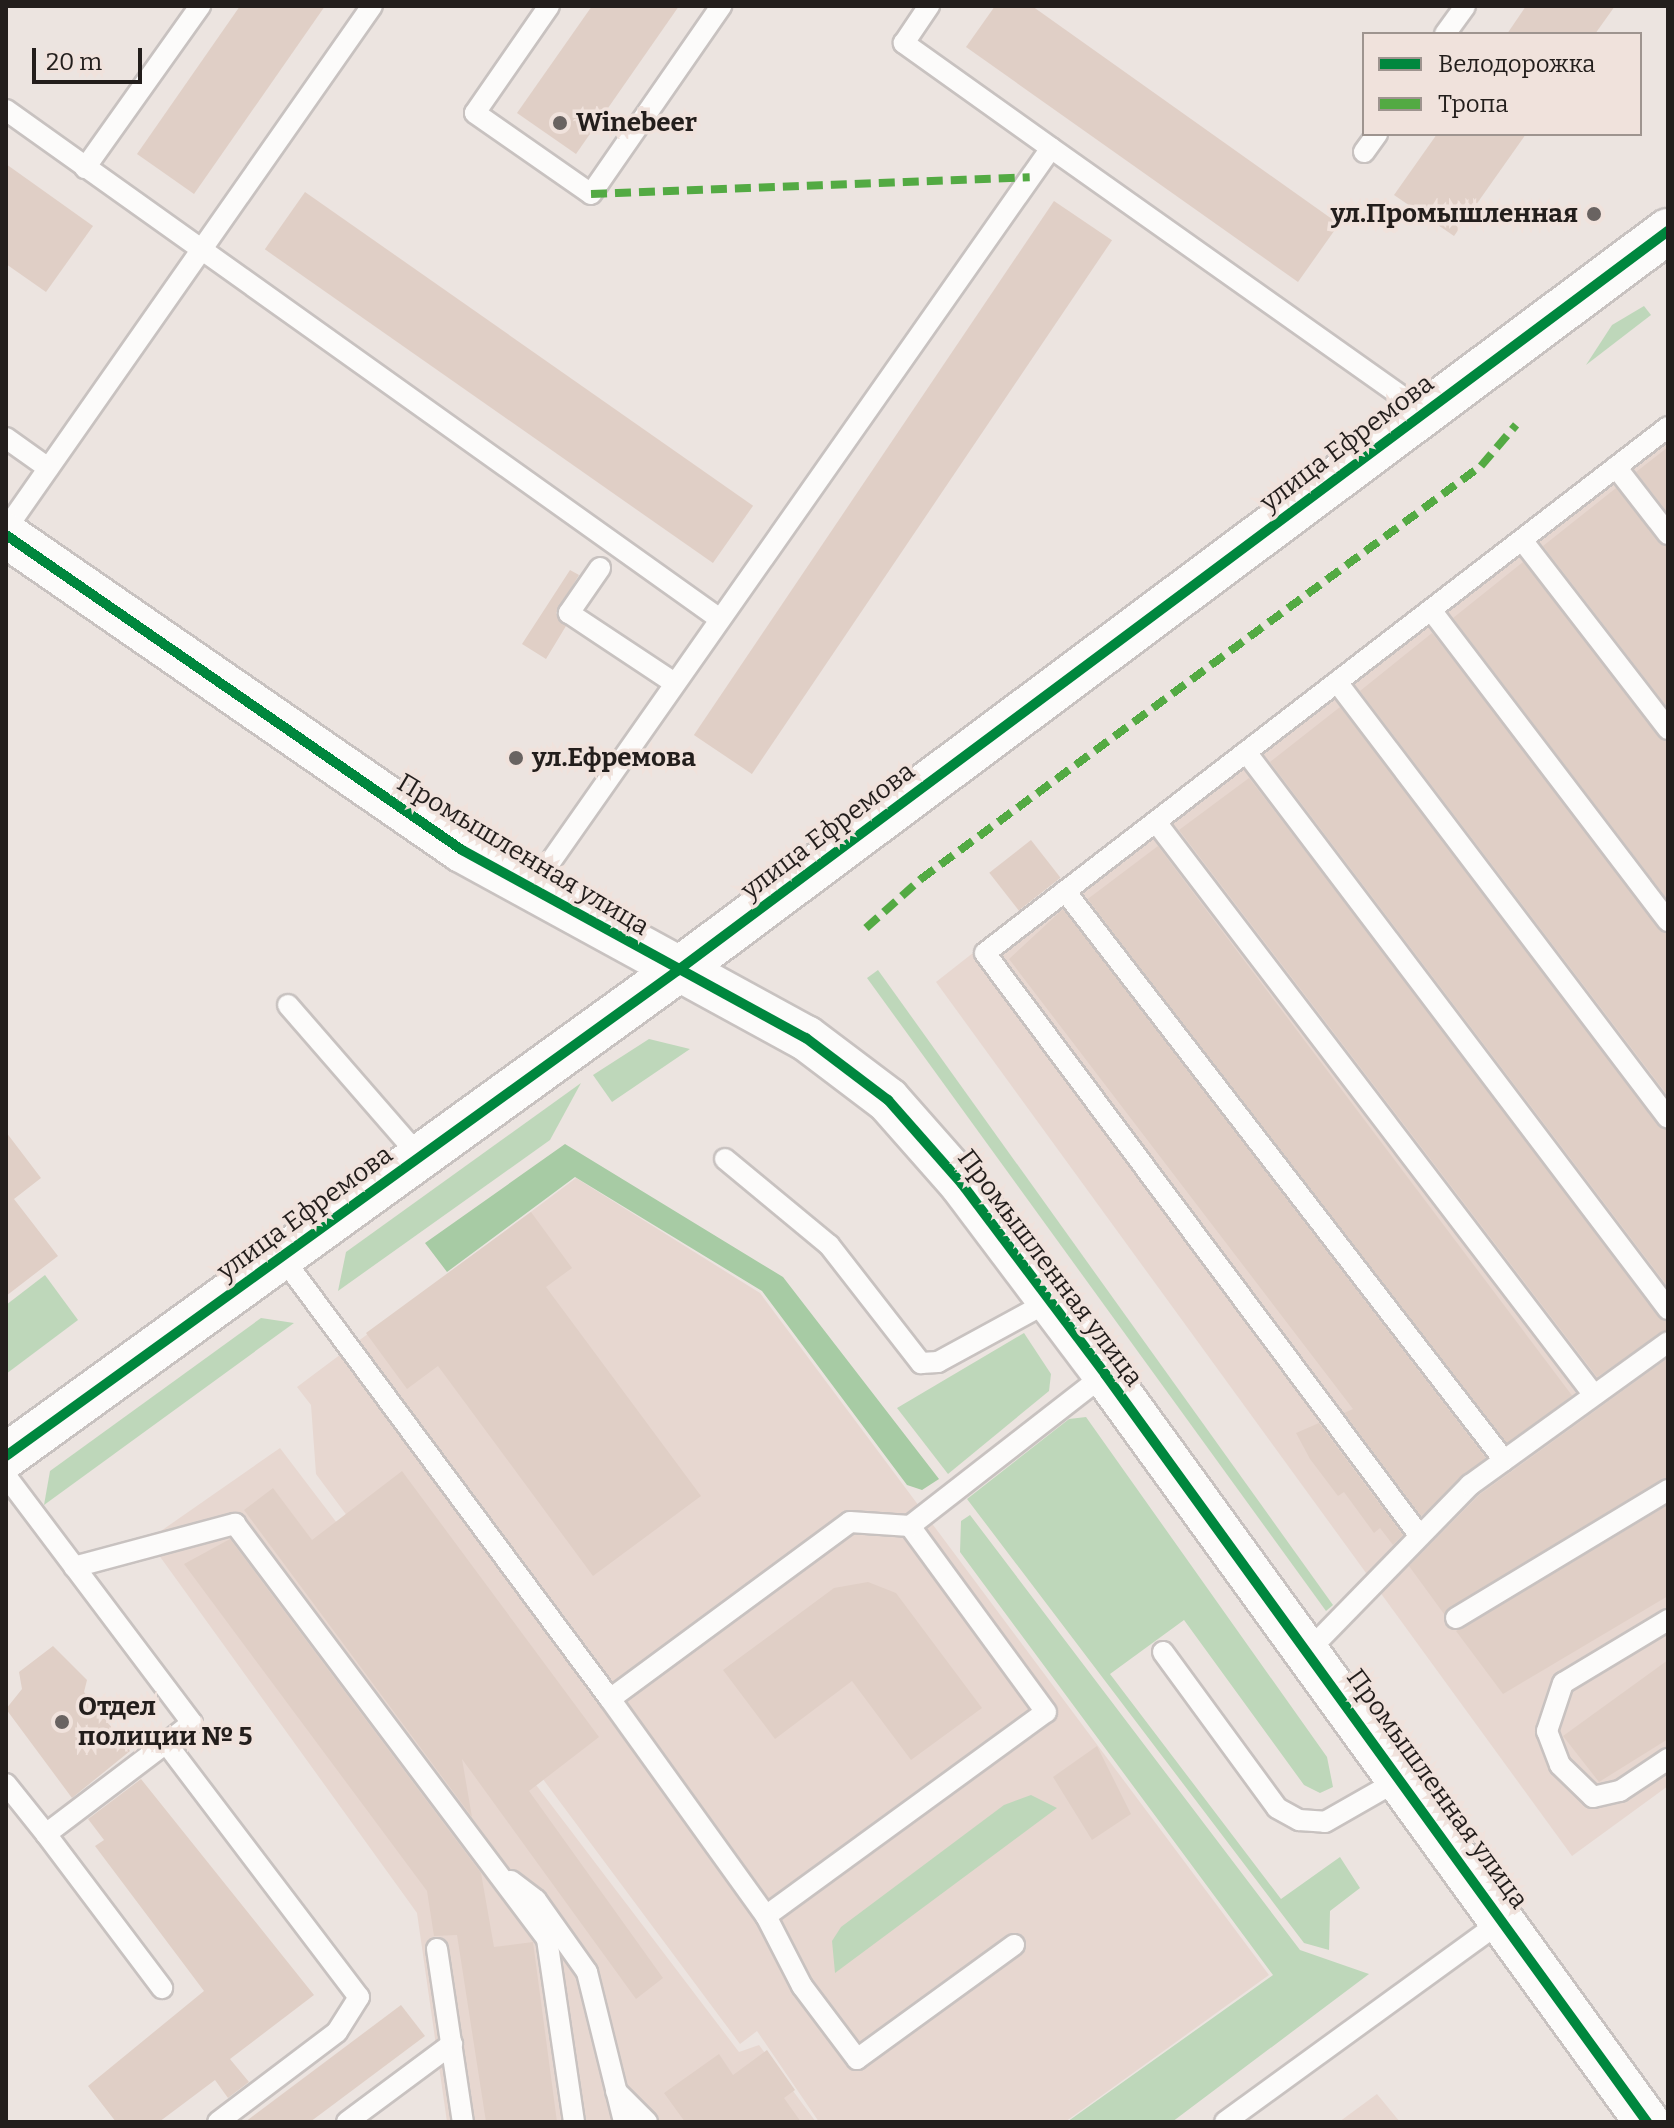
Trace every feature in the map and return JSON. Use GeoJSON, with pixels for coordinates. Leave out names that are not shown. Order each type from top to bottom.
{"type":"FeatureCollection","features":[{"type":"Feature","properties":{"kind":"street","name":"улица Ефремова"},"geometry":{"type":"LineString","coordinates":[[6,1456],[677,971],[1425,413],[1665,241]]}},
{"type":"Feature","properties":{"kind":"street","name":"Промышленная улица"},"geometry":{"type":"LineString","coordinates":[[6,535],[395,806],[530,891],[806,1038],[888,1100],[1105,1374],[1402,1778],[1647,2122]]}},
{"type":"Feature","properties":{"kind":"lane"},"geometry":{"type":"LineString","coordinates":[[85,168],[200,6]]}},
{"type":"Feature","properties":{"kind":"lane"},"geometry":{"type":"LineString","coordinates":[[6,529],[372,6]]}},
{"type":"Feature","properties":{"kind":"lane"},"geometry":{"type":"LineString","coordinates":[[549,6],[475,113],[591,194],[721,6]]}},
{"type":"Feature","properties":{"kind":"lane"},"geometry":{"type":"LineString","coordinates":[[929,6],[904,43],[1425,413]]}},
{"type":"Feature","properties":{"kind":"lane"},"geometry":{"type":"LineString","coordinates":[[1446,32],[1465,6]]}},
{"type":"Feature","properties":{"kind":"lane"},"geometry":{"type":"LineString","coordinates":[[6,110],[199,251],[717,617]]}},
{"type":"Feature","properties":{"kind":"lane"},"geometry":{"type":"LineString","coordinates":[[1364,152],[1376,136]]}},
{"type":"Feature","properties":{"kind":"lane"},"geometry":{"type":"LineString","coordinates":[[530,891],[717,617],[1051,148]]}},
{"type":"Feature","properties":{"kind":"lane"},"geometry":{"type":"LineString","coordinates":[[1417,1532],[985,953],[1668,427]]}},
{"type":"Feature","properties":{"kind":"lane"},"geometry":{"type":"LineString","coordinates":[[6,438],[48,468]]}},
{"type":"Feature","properties":{"kind":"lane"},"geometry":{"type":"LineString","coordinates":[[1616,467],[1668,534]]}},
{"type":"Feature","properties":{"kind":"lane"},"geometry":{"type":"LineString","coordinates":[[1522,540],[1668,729]]}},
{"type":"Feature","properties":{"kind":"lane"},"geometry":{"type":"LineString","coordinates":[[600,568],[569,613],[673,682]]}},
{"type":"Feature","properties":{"kind":"lane"},"geometry":{"type":"LineString","coordinates":[[1431,610],[1668,921]]}},
{"type":"Feature","properties":{"kind":"lane"},"geometry":{"type":"LineString","coordinates":[[1337,682],[1668,1118]]}},
{"type":"Feature","properties":{"kind":"lane"},"geometry":{"type":"LineString","coordinates":[[1246,752],[1668,1309]]}},
{"type":"Feature","properties":{"kind":"lane"},"geometry":{"type":"LineString","coordinates":[[1156,822],[1594,1395]]}},
{"type":"Feature","properties":{"kind":"lane"},"geometry":{"type":"LineString","coordinates":[[1065,891],[1504,1460]]}},
{"type":"Feature","properties":{"kind":"lane"},"geometry":{"type":"LineString","coordinates":[[288,1005],[420,1157]]}},
{"type":"Feature","properties":{"kind":"lane"},"geometry":{"type":"LineString","coordinates":[[725,1159],[829,1245],[921,1363],[938,1362],[1050,1301]]}},
{"type":"Feature","properties":{"kind":"lane"},"geometry":{"type":"LineString","coordinates":[[282,1257],[610,1699],[766,1916],[802,1986],[857,2059],[1014,1945]]}},
{"type":"Feature","properties":{"kind":"lane"},"geometry":{"type":"LineString","coordinates":[[1309,1650],[1417,1532],[1504,1460],[1668,1342]]}},
{"type":"Feature","properties":{"kind":"lane"},"geometry":{"type":"LineString","coordinates":[[610,1699],[850,1522],[910,1526],[1105,1374]]}},
{"type":"Feature","properties":{"kind":"lane"},"geometry":{"type":"LineString","coordinates":[[6,1476],[192,1723],[46,1834]]}},
{"type":"Feature","properties":{"kind":"lane"},"geometry":{"type":"LineString","coordinates":[[1456,1618],[1668,1490]]}},
{"type":"Feature","properties":{"kind":"lane"},"geometry":{"type":"LineString","coordinates":[[74,1567],[235,1524],[547,1939],[574,2122]]}},
{"type":"Feature","properties":{"kind":"lane"},"geometry":{"type":"LineString","coordinates":[[766,1916],[1046,1712],[910,1526]]}},
{"type":"Feature","properties":{"kind":"lane"},"geometry":{"type":"LineString","coordinates":[[1668,1620],[1563,1683],[1547,1731],[1560,1765],[1593,1797],[1620,1791],[1668,1759]]}},
{"type":"Feature","properties":{"kind":"lane"},"geometry":{"type":"LineString","coordinates":[[1163,1652],[1277,1808],[1299,1820],[1325,1822],[1402,1778]]}},
{"type":"Feature","properties":{"kind":"lane"},"geometry":{"type":"LineString","coordinates":[[166,1743],[359,1997],[337,2032],[218,2122]]}},
{"type":"Feature","properties":{"kind":"lane"},"geometry":{"type":"LineString","coordinates":[[6,1784],[162,1988]]}},
{"type":"Feature","properties":{"kind":"lane"},"geometry":{"type":"LineString","coordinates":[[495,1869],[536,1900],[587,1972],[624,2122]]}},
{"type":"Feature","properties":{"kind":"lane"},"geometry":{"type":"LineString","coordinates":[[1225,2122],[1504,1919]]}},
{"type":"Feature","properties":{"kind":"lane"},"geometry":{"type":"LineString","coordinates":[[437,1949],[463,2122]]}},
{"type":"Feature","properties":{"kind":"lane"},"geometry":{"type":"LineString","coordinates":[[347,2122],[452,2044]]}},
{"type":"Feature","properties":{"kind":"lane"},"geometry":{"type":"LineString","coordinates":[[614,2089],[647,2122]]}},
{"type":"Feature","properties":{"kind":"shaded area"},"geometry":{"type":"Polygon","coordinates":[[[1668,419],[1668,1786],[1572,1856],[936,982],[1416,605],[1668,419]]]}},
{"type":"Feature","properties":{"kind":"shaded area"},"geometry":{"type":"Polygon","coordinates":[[[576,1178],[760,1293],[1269,1975],[1065,2122],[819,2122],[757,2031],[740,2044],[316,1474],[311,1405],[297,1387],[576,1178]]]}},
{"type":"Feature","properties":{"kind":"shaded area"},"geometry":{"type":"Polygon","coordinates":[[[280,1448],[739,2052],[759,2045],[816,2122],[447,2122],[417,1913],[148,1540],[280,1448]]]}},
{"type":"Feature","properties":{"kind":"shaded area"},"geometry":{"type":"Polygon","coordinates":[[[1377,2094],[1400,2122],[1339,2122],[1377,2094]]]}},
{"type":"Feature","properties":{"kind":"green space"},"geometry":{"type":"Polygon","coordinates":[[[1644,306],[1651,315],[1586,365],[1612,325],[1644,306]]]}},
{"type":"Feature","properties":{"kind":"green space"},"geometry":{"type":"Polygon","coordinates":[[[878,970],[1333,1605],[1326,1611],[867,978],[878,970]]]}},
{"type":"Feature","properties":{"kind":"green space"},"geometry":{"type":"Polygon","coordinates":[[[649,1039],[690,1049],[612,1102],[593,1075],[649,1039]]]}},
{"type":"Feature","properties":{"kind":"green space"},"geometry":{"type":"Polygon","coordinates":[[[581,1083],[550,1140],[338,1291],[346,1252],[581,1083]]]}},
{"type":"Feature","properties":{"kind":"green space"},"geometry":{"type":"Polygon","coordinates":[[[565,1144],[783,1277],[939,1479],[922,1490],[907,1485],[762,1291],[575,1177],[447,1272],[425,1243],[565,1144]]]}},
{"type":"Feature","properties":{"kind":"green space"},"geometry":{"type":"Polygon","coordinates":[[[45,1275],[78,1320],[6,1374],[6,1305],[45,1275]]]}},
{"type":"Feature","properties":{"kind":"green space"},"geometry":{"type":"Polygon","coordinates":[[[261,1318],[294,1323],[44,1505],[50,1471],[261,1318]]]}},
{"type":"Feature","properties":{"kind":"green space"},"geometry":{"type":"Polygon","coordinates":[[[1024,1333],[1051,1374],[1049,1391],[948,1474],[897,1408],[1024,1333]]]}},
{"type":"Feature","properties":{"kind":"green space"},"geometry":{"type":"Polygon","coordinates":[[[1086,1417],[1327,1757],[1333,1787],[1320,1793],[1304,1785],[1184,1620],[1110,1674],[1281,1899],[1340,1857],[1360,1888],[1330,1911],[1329,1950],[1304,1943],[967,1499],[1069,1419],[1086,1417]]]}},
{"type":"Feature","properties":{"kind":"green space"},"geometry":{"type":"Polygon","coordinates":[[[970,1515],[1300,1950],[1369,1974],[1172,2122],[1067,2122],[1273,1975],[960,1552],[961,1521],[970,1515]]]}},
{"type":"Feature","properties":{"kind":"green space"},"geometry":{"type":"Polygon","coordinates":[[[1031,1795],[1057,1808],[835,1973],[832,1941],[841,1927],[1004,1805],[1031,1795]]]}},
{"type":"Feature","properties":{"kind":"building"},"geometry":{"type":"Polygon","coordinates":[[[240,6],[325,6],[194,194],[137,154],[240,6]]]}},
{"type":"Feature","properties":{"kind":"building"},"geometry":{"type":"Polygon","coordinates":[[[592,6],[679,6],[576,154],[517,113],[592,6]]]}},
{"type":"Feature","properties":{"kind":"building"},"geometry":{"type":"Polygon","coordinates":[[[995,6],[1032,6],[1339,224],[1298,282],[966,47],[995,6]]]}},
{"type":"Feature","properties":{"kind":"building"},"geometry":{"type":"Polygon","coordinates":[[[1526,6],[1615,6],[1596,32],[1508,32],[1526,6]]]}},
{"type":"Feature","properties":{"kind":"building"},"geometry":{"type":"Polygon","coordinates":[[[1436,136],[1525,136],[1454,236],[1394,195],[1436,136]]]}},
{"type":"Feature","properties":{"kind":"building"},"geometry":{"type":"Polygon","coordinates":[[[6,164],[93,226],[46,292],[6,264],[6,164]]]}},
{"type":"Feature","properties":{"kind":"building"},"geometry":{"type":"Polygon","coordinates":[[[305,192],[753,506],[713,563],[265,249],[305,192]]]}},
{"type":"Feature","properties":{"kind":"building"},"geometry":{"type":"Polygon","coordinates":[[[1054,201],[1112,240],[752,774],[694,735],[1054,201]]]}},
{"type":"Feature","properties":{"kind":"building"},"geometry":{"type":"Polygon","coordinates":[[[1668,447],[1668,513],[1636,472],[1668,447]]]}},
{"type":"Feature","properties":{"kind":"building"},"geometry":{"type":"Polygon","coordinates":[[[1616,488],[1668,547],[1668,708],[1543,546],[1616,488]]]}},
{"type":"Feature","properties":{"kind":"building"},"geometry":{"type":"Polygon","coordinates":[[[1523,562],[1668,742],[1668,900],[1453,618],[1523,562]]]}},
{"type":"Feature","properties":{"kind":"building"},"geometry":{"type":"Polygon","coordinates":[[[570,570],[579,575],[556,613],[566,626],[546,659],[522,644],[570,570]]]}},
{"type":"Feature","properties":{"kind":"building"},"geometry":{"type":"Polygon","coordinates":[[[1432,633],[1668,934],[1668,1096],[1360,691],[1432,633]]]}},
{"type":"Feature","properties":{"kind":"building"},"geometry":{"type":"Polygon","coordinates":[[[1340,707],[1668,1131],[1668,1287],[1270,762],[1340,707]]]}},
{"type":"Feature","properties":{"kind":"building"},"geometry":{"type":"Polygon","coordinates":[[[1249,778],[1668,1322],[1668,1329],[1597,1377],[1179,830],[1249,778]]]}},
{"type":"Feature","properties":{"kind":"building"},"geometry":{"type":"Polygon","coordinates":[[[1031,840],[1061,878],[1019,910],[989,873],[1031,840]]]}},
{"type":"Feature","properties":{"kind":"building"},"geometry":{"type":"Polygon","coordinates":[[[1158,846],[1572,1395],[1502,1448],[1088,899],[1158,846]]]}},
{"type":"Feature","properties":{"kind":"building"},"geometry":{"type":"Polygon","coordinates":[[[1063,909],[1486,1458],[1421,1516],[1344,1413],[1353,1409],[1009,959],[1063,909]]]}},
{"type":"Feature","properties":{"kind":"building"},"geometry":{"type":"Polygon","coordinates":[[[6,1132],[41,1178],[14,1199],[58,1256],[6,1296],[6,1132]]]}},
{"type":"Feature","properties":{"kind":"building"},"geometry":{"type":"Polygon","coordinates":[[[531,1212],[572,1268],[546,1287],[701,1496],[593,1576],[438,1366],[407,1389],[366,1333],[531,1212]]]}},
{"type":"Feature","properties":{"kind":"building"},"geometry":{"type":"Polygon","coordinates":[[[1668,1358],[1668,1477],[1444,1614],[1409,1566],[1479,1495],[1668,1358]]]}},
{"type":"Feature","properties":{"kind":"building"},"geometry":{"type":"Polygon","coordinates":[[[1319,1423],[1403,1535],[1393,1545],[1380,1528],[1374,1533],[1344,1492],[1338,1496],[1310,1459],[1296,1433],[1319,1423]]]}},
{"type":"Feature","properties":{"kind":"building"},"geometry":{"type":"Polygon","coordinates":[[[402,1471],[599,1737],[529,1791],[663,1978],[636,1999],[462,1759],[472,1817],[244,1510],[273,1488],[312,1540],[402,1471]]]}},
{"type":"Feature","properties":{"kind":"building"},"geometry":{"type":"Polygon","coordinates":[[[1668,1505],[1668,1596],[1503,1694],[1456,1631],[1668,1505]]]}},
{"type":"Feature","properties":{"kind":"building"},"geometry":{"type":"Polygon","coordinates":[[[230,1539],[481,1873],[494,1947],[533,1942],[557,2122],[486,2122],[457,1935],[434,1936],[427,1891],[184,1564],[230,1539]]]}},
{"type":"Feature","properties":{"kind":"building"},"geometry":{"type":"Polygon","coordinates":[[[868,1582],[896,1593],[982,1708],[911,1760],[852,1681],[775,1739],[723,1670],[834,1588],[868,1582]]]}},
{"type":"Feature","properties":{"kind":"building","name":"Отдел полиции № 5"},"geometry":{"type":"Polygon","coordinates":[[[53,1646],[87,1680],[84,1692],[130,1751],[72,1798],[6,1709],[22,1689],[19,1672],[53,1646]]]}},
{"type":"Feature","properties":{"kind":"building"},"geometry":{"type":"Polygon","coordinates":[[[1668,1660],[1668,1739],[1599,1782],[1563,1736],[1668,1660]]]}},
{"type":"Feature","properties":{"kind":"building"},"geometry":{"type":"Polygon","coordinates":[[[1097,1746],[1131,1814],[1092,1840],[1053,1777],[1097,1746]]]}},
{"type":"Feature","properties":{"kind":"building"},"geometry":{"type":"Polygon","coordinates":[[[141,1779],[314,1995],[230,2059],[249,2082],[228,2098],[215,2080],[159,2122],[116,2122],[88,2086],[204,1991],[95,1846],[104,1840],[88,1819],[141,1779]]]}},
{"type":"Feature","properties":{"kind":"building"},"geometry":{"type":"Polygon","coordinates":[[[401,2005],[425,2036],[310,2122],[245,2122],[401,2005]]]}},
{"type":"Feature","properties":{"kind":"building"},"geometry":{"type":"Polygon","coordinates":[[[767,2050],[795,2090],[784,2098],[801,2122],[685,2122],[664,2093],[719,2054],[733,2075],[767,2050]]]}},
{"type":"Feature","properties":{"kind":"marked path"},"geometry":{"type":"LineString","coordinates":[[591,194],[1030,177]]}},
{"type":"Feature","properties":{"kind":"marked path"},"geometry":{"type":"LineString","coordinates":[[866,928],[921,879],[1481,466],[1516,425]]}},
{"type":"Feature","properties":{"kind":"cycle path"},"geometry":{"type":"LineString","coordinates":[[6,1456],[677,971],[1668,231]]}},
{"type":"Feature","properties":{"kind":"cycle path"},"geometry":{"type":"LineString","coordinates":[[6,535],[462,850],[806,1038],[888,1100],[962,1184],[1105,1374],[1647,2122]]}},
{"type":"Feature","properties":{"kind":"place","name":"Winebeer"},"geometry":{"type":"Point","coordinates":[560,123]}},
{"type":"Feature","properties":{"kind":"place","name":"ул.Промышленная"},"geometry":{"type":"Point","coordinates":[1594,214]}},
{"type":"Feature","properties":{"kind":"place","name":"ул.Ефремова"},"geometry":{"type":"Point","coordinates":[516,758]}},
{"type":"Feature","properties":{"kind":"place","name":"Отдел полиции № 5"},"geometry":{"type":"Point","coordinates":[62,1722]}}]}
